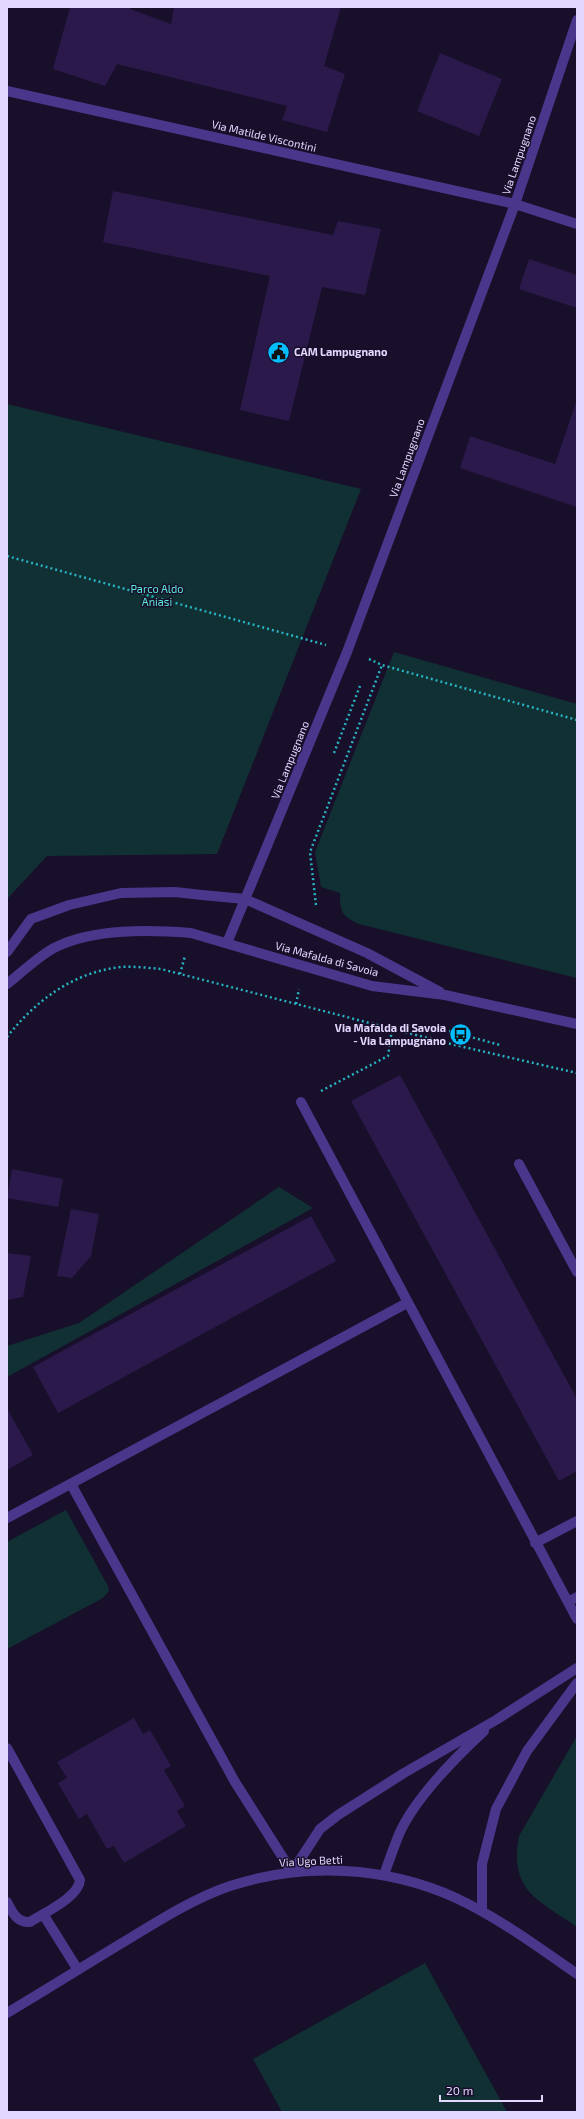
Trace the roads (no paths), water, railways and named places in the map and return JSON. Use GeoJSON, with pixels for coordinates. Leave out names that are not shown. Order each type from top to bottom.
{"type":"FeatureCollection","features":[{"type":"Feature","properties":{"kind":"street","name":"Via Lampugnano"},"geometry":{"type":"LineString","coordinates":[[228,943],[348,652],[515,204],[577,20]]}},
{"type":"Feature","properties":{"kind":"street","name":"Via Matilde Viscontini"},"geometry":{"type":"LineString","coordinates":[[7,91],[515,204],[577,224]]}},
{"type":"Feature","properties":{"kind":"street"},"geometry":{"type":"LineString","coordinates":[[7,952],[30,918],[77,903],[121,893],[175,892],[245,900]]}},
{"type":"Feature","properties":{"kind":"street","name":"Via Mafalda di Savoia"},"geometry":{"type":"LineString","coordinates":[[245,900],[367,953],[445,995]]}},
{"type":"Feature","properties":{"kind":"street"},"geometry":{"type":"LineString","coordinates":[[7,984],[56,947],[91,936],[127,931],[166,931],[192,933],[228,943]]}},
{"type":"Feature","properties":{"kind":"street","name":"Via Mafalda di Savoia"},"geometry":{"type":"LineString","coordinates":[[228,943],[372,986],[445,995],[577,1024]]}},
{"type":"Feature","properties":{"kind":"street"},"geometry":{"type":"LineString","coordinates":[[301,1102],[577,1619]]}},
{"type":"Feature","properties":{"kind":"street"},"geometry":{"type":"LineString","coordinates":[[518,1164],[577,1272]]}},
{"type":"Feature","properties":{"kind":"street"},"geometry":{"type":"LineString","coordinates":[[7,1518],[407,1303]]}},
{"type":"Feature","properties":{"kind":"street"},"geometry":{"type":"LineString","coordinates":[[70,1484],[235,1782],[292,1872],[320,1829],[332,1820],[404,1773],[496,1720],[577,1668]]}},
{"type":"Feature","properties":{"kind":"street"},"geometry":{"type":"LineString","coordinates":[[536,1543],[577,1521]]}},
{"type":"Feature","properties":{"kind":"street"},"geometry":{"type":"LineString","coordinates":[[568,1602],[577,1597]]}},
{"type":"Feature","properties":{"kind":"street"},"geometry":{"type":"LineString","coordinates":[[482,1911],[482,1864],[496,1809],[527,1751],[577,1683]]}},
{"type":"Feature","properties":{"kind":"street"},"geometry":{"type":"LineString","coordinates":[[384,1875],[400,1831],[418,1804],[467,1747],[496,1720]]}},
{"type":"Feature","properties":{"kind":"street"},"geometry":{"type":"LineString","coordinates":[[7,1748],[80,1880],[80,1886],[72,1896],[30,1922],[24,1923],[15,1916],[7,1902]]}},
{"type":"Feature","properties":{"kind":"street","name":"Via Ugo Betti"},"geometry":{"type":"LineString","coordinates":[[8,2010],[199,1899],[229,1886],[259,1878],[292,1872],[354,1871],[384,1875],[423,1885],[482,1911],[577,1974]]}},
{"type":"Feature","properties":{"kind":"street"},"geometry":{"type":"LineString","coordinates":[[43,1914],[78,1970]]}},
{"type":"Feature","properties":{"kind":"place","name":"CAM Lampugnano"},"geometry":{"type":"Point","coordinates":[279,352]}},
{"type":"Feature","properties":{"kind":"place","name":"Via Mafalda di Savoia - Via Lampugnano"},"geometry":{"type":"Point","coordinates":[461,1034]}},
{"type":"Feature","properties":{"kind":"park label","name":"Parco Aldo Aniasi"},"geometry":{"type":"Point","coordinates":[157,595]}}]}
